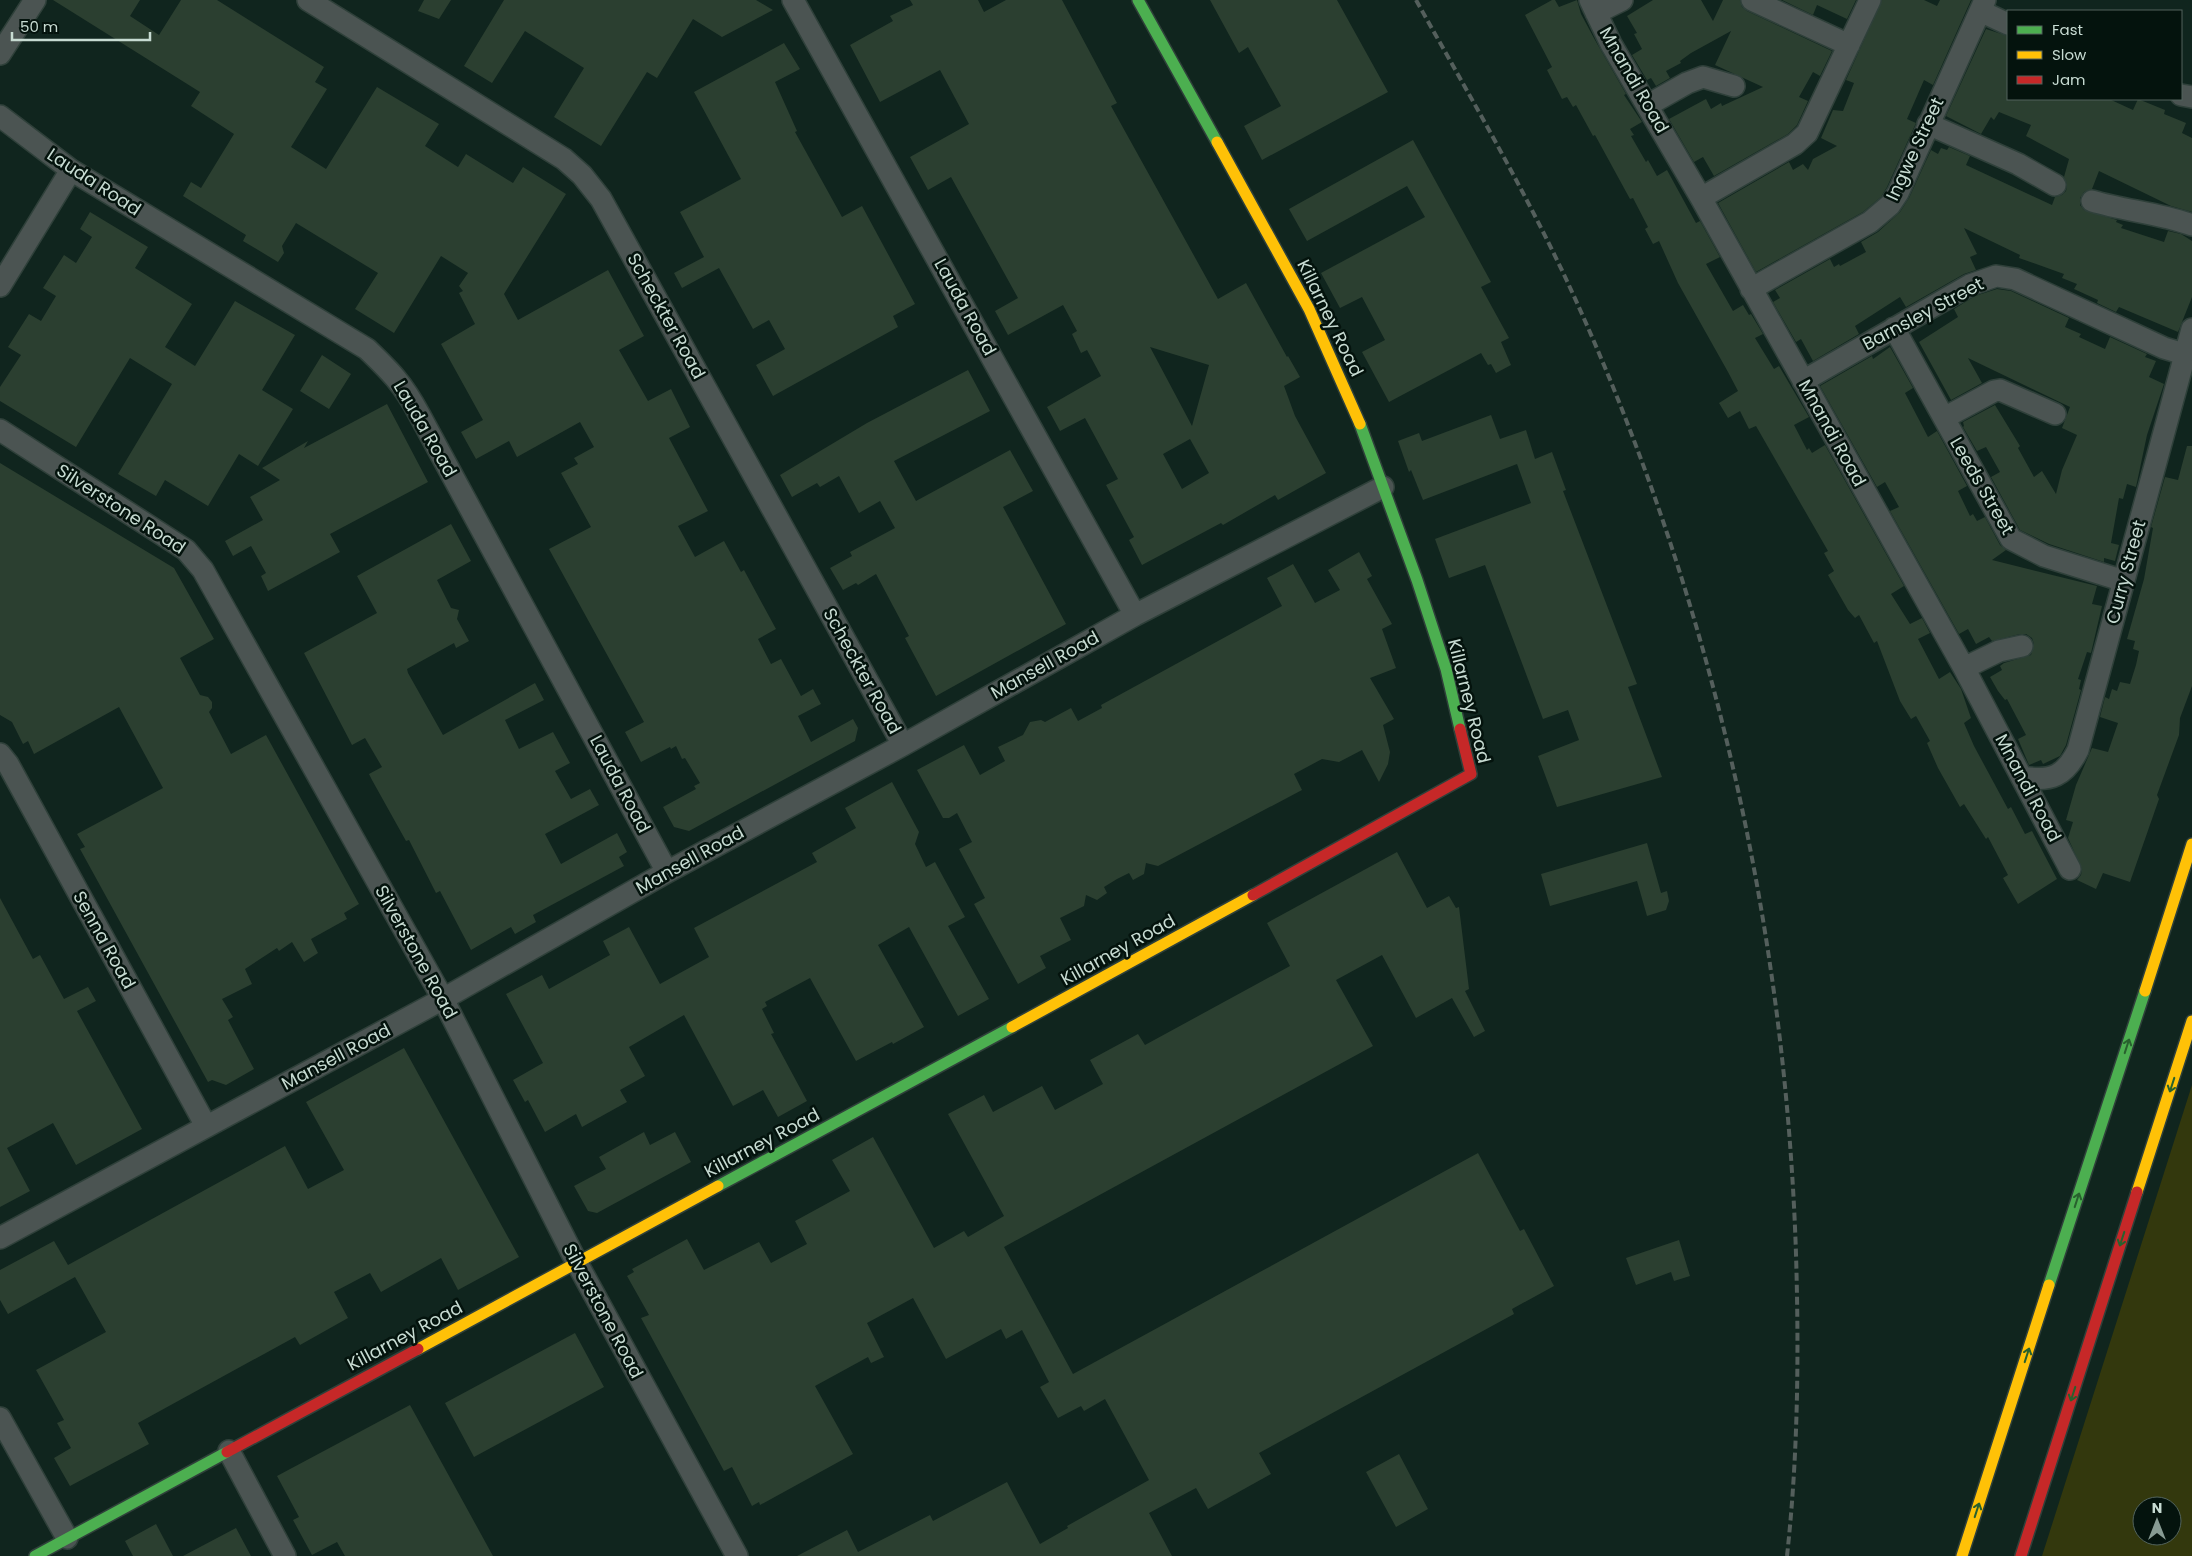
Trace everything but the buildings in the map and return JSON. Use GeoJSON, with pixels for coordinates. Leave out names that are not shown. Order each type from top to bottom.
{"type":"FeatureCollection","features":[{"type":"Feature","properties":{"kind":"main road","name":"Killarney Road"},"geometry":{"type":"LineString","coordinates":[[35,1556],[1165,944],[1471,774],[1446,669],[1367,441],[1338,371],[1309,309],[1138,0]]}},
{"type":"Feature","properties":{"kind":"main road"},"geometry":{"type":"LineString","coordinates":[[1962,1556],[2192,844]]}},
{"type":"Feature","properties":{"kind":"main road"},"geometry":{"type":"LineString","coordinates":[[2021,1556],[2192,1022]]}},
{"type":"Feature","properties":{"kind":"street"},"geometry":{"type":"LineString","coordinates":[[0,54],[34,0]]}},
{"type":"Feature","properties":{"kind":"street","name":"Scheckter Road"},"geometry":{"type":"LineString","coordinates":[[308,0],[564,159],[587,181],[609,214],[903,745]]}},
{"type":"Feature","properties":{"kind":"street","name":"Lauda Road"},"geometry":{"type":"LineString","coordinates":[[793,0],[1135,615]]}},
{"type":"Feature","properties":{"kind":"street"},"geometry":{"type":"LineString","coordinates":[[1593,6],[1622,0]]}},
{"type":"Feature","properties":{"kind":"street"},"geometry":{"type":"LineString","coordinates":[[1752,0],[1849,45]]}},
{"type":"Feature","properties":{"kind":"street"},"geometry":{"type":"LineString","coordinates":[[1701,198],[1803,138],[1811,128],[1870,0]]}},
{"type":"Feature","properties":{"kind":"street","name":"Mnandi Road"},"geometry":{"type":"LineString","coordinates":[[1593,6],[1611,44],[1701,198],[1964,668],[2070,868]]}},
{"type":"Feature","properties":{"kind":"street"},"geometry":{"type":"LineString","coordinates":[[1982,6],[2007,23]]}},
{"type":"Feature","properties":{"kind":"street","name":"Ingwe Street"},"geometry":{"type":"LineString","coordinates":[[1751,289],[1883,213],[1898,193],[1982,6]]}},
{"type":"Feature","properties":{"kind":"street"},"geometry":{"type":"LineString","coordinates":[[1648,105],[1687,83],[1704,78],[1734,86]]}},
{"type":"Feature","properties":{"kind":"street","name":"Lauda Road"},"geometry":{"type":"LineString","coordinates":[[0,116],[71,170],[366,349],[393,373],[406,390],[420,414],[667,872]]}},
{"type":"Feature","properties":{"kind":"street"},"geometry":{"type":"LineString","coordinates":[[1928,124],[2018,164],[2055,186]]}},
{"type":"Feature","properties":{"kind":"street"},"geometry":{"type":"LineString","coordinates":[[0,286],[71,170]]}},
{"type":"Feature","properties":{"kind":"street"},"geometry":{"type":"LineString","coordinates":[[2092,201],[2114,208],[2177,219],[2192,225]]}},
{"type":"Feature","properties":{"kind":"street","name":"Barnsley Street"},"geometry":{"type":"LineString","coordinates":[[1803,381],[1970,285],[1996,276],[2015,279],[2164,348],[2184,354]]}},
{"type":"Feature","properties":{"kind":"street","name":"Leeds Street"},"geometry":{"type":"LineString","coordinates":[[1894,328],[2010,539],[2044,556],[2124,581]]}},
{"type":"Feature","properties":{"kind":"street","name":"Curry Street"},"geometry":{"type":"LineString","coordinates":[[2023,777],[2042,779],[2052,777],[2063,772],[2074,757],[2088,718],[2192,329]]}},
{"type":"Feature","properties":{"kind":"street"},"geometry":{"type":"LineString","coordinates":[[1944,418],[1994,391],[2000,390],[2055,414]]}},
{"type":"Feature","properties":{"kind":"street","name":"Silverstone Road"},"geometry":{"type":"LineString","coordinates":[[0,430],[186,550],[203,570],[443,999],[577,1263],[737,1556]]}},
{"type":"Feature","properties":{"kind":"street","name":"Mansell Road"},"geometry":{"type":"LineString","coordinates":[[0,1238],[443,999],[667,872],[903,745],[1135,615],[1383,487]]}},
{"type":"Feature","properties":{"kind":"street"},"geometry":{"type":"LineString","coordinates":[[1964,668],[1999,651],[2022,646]]}},
{"type":"Feature","properties":{"kind":"street","name":"Senna Road"},"geometry":{"type":"LineString","coordinates":[[0,754],[12,771],[206,1126]]}},
{"type":"Feature","properties":{"kind":"street"},"geometry":{"type":"LineString","coordinates":[[0,1418],[67,1538]]}},
{"type":"Feature","properties":{"kind":"street"},"geometry":{"type":"LineString","coordinates":[[228,1451],[285,1556]]}},
{"type":"Feature","properties":{"kind":"green space"},"geometry":{"type":"Polygon","coordinates":[[[2192,1085],[2192,1556],[2042,1556],[2192,1085]]]}},
{"type":"Feature","properties":{"kind":"railway"},"geometry":{"type":"LineString","coordinates":[[1416,0],[1494,139],[1550,245],[1617,397],[1661,514],[1699,634],[1730,756],[1756,879],[1775,1003],[1789,1128],[1796,1254],[1797,1368],[1793,1481],[1787,1556]]}},
{"type":"Feature","properties":{"kind":"traffic: fast"},"geometry":{"type":"LineString","coordinates":[[1138,0],[1217,142]]}},
{"type":"Feature","properties":{"kind":"traffic: fast"},"geometry":{"type":"LineString","coordinates":[[1360,424],[1417,580],[1446,669],[1460,729]]}},
{"type":"Feature","properties":{"kind":"traffic: fast"},"geometry":{"type":"LineString","coordinates":[[2049,1285],[2145,991]]}},
{"type":"Feature","properties":{"kind":"traffic: fast"},"geometry":{"type":"LineString","coordinates":[[718,1186],[1012,1027]]}},
{"type":"Feature","properties":{"kind":"traffic: fast"},"geometry":{"type":"LineString","coordinates":[[35,1556],[227,1452]]}},
{"type":"Feature","properties":{"kind":"traffic: slow"},"geometry":{"type":"LineString","coordinates":[[1217,142],[1309,309],[1360,424]]}},
{"type":"Feature","properties":{"kind":"traffic: slow"},"geometry":{"type":"LineString","coordinates":[[2145,991],[2192,844]]}},
{"type":"Feature","properties":{"kind":"traffic: slow"},"geometry":{"type":"LineString","coordinates":[[1012,1027],[1253,895]]}},
{"type":"Feature","properties":{"kind":"traffic: slow"},"geometry":{"type":"LineString","coordinates":[[2137,1192],[2192,1021]]}},
{"type":"Feature","properties":{"kind":"traffic: slow"},"geometry":{"type":"LineString","coordinates":[[418,1349],[718,1186]]}},
{"type":"Feature","properties":{"kind":"traffic: slow"},"geometry":{"type":"LineString","coordinates":[[1962,1556],[2049,1285]]}},
{"type":"Feature","properties":{"kind":"traffic: jam"},"geometry":{"type":"LineString","coordinates":[[1253,895],[1471,774],[1460,729]]}},
{"type":"Feature","properties":{"kind":"traffic: jam"},"geometry":{"type":"LineString","coordinates":[[2021,1556],[2137,1192]]}},
{"type":"Feature","properties":{"kind":"traffic: jam"},"geometry":{"type":"LineString","coordinates":[[227,1452],[418,1349]]}}]}
